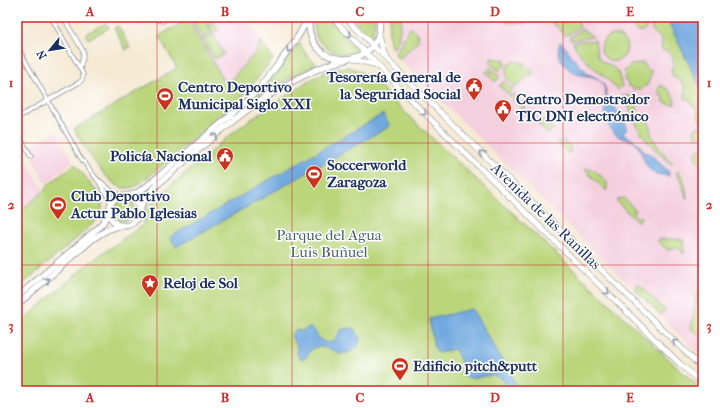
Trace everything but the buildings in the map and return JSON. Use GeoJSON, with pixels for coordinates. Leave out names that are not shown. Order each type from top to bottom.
{"type":"FeatureCollection","features":[{"type":"Feature","properties":{"kind":"main road"},"geometry":{"type":"LineString","coordinates":[[309,17],[310,34],[318,48],[330,57],[345,60]]}},
{"type":"Feature","properties":{"kind":"main road"},"geometry":{"type":"LineString","coordinates":[[17,297],[98,228],[104,221],[111,203],[116,198],[120,196],[128,196],[147,186],[244,104],[263,84],[279,63],[297,38],[309,17]]}},
{"type":"Feature","properties":{"kind":"main road","name":"Avenida de las Ranillas"},"geometry":{"type":"LineString","coordinates":[[332,17],[366,52],[377,66],[680,364],[702,383]]}},
{"type":"Feature","properties":{"kind":"main road","name":"Avenida de las Ranillas"},"geometry":{"type":"LineString","coordinates":[[345,17],[372,46],[703,369]]}},
{"type":"Feature","properties":{"kind":"main road"},"geometry":{"type":"LineString","coordinates":[[17,305],[94,238],[107,230],[122,225],[126,226],[134,222],[137,219],[145,198],[157,185],[246,110],[269,94],[294,80],[328,64],[352,59],[366,52],[372,46],[379,33],[380,19]]}},
{"type":"Feature","properties":{"kind":"main road","name":"Avenida de las Ranillas"},"geometry":{"type":"LineString","coordinates":[[379,33],[382,47],[388,61]]}},
{"type":"Feature","properties":{"kind":"main road","name":"Avenida de las Ranillas"},"geometry":{"type":"LineString","coordinates":[[352,59],[377,66]]}},
{"type":"Feature","properties":{"kind":"main road"},"geometry":{"type":"LineString","coordinates":[[128,196],[135,200],[139,206],[139,211]]}},
{"type":"Feature","properties":{"kind":"main road"},"geometry":{"type":"LineString","coordinates":[[109,211],[112,219],[122,225]]}},
{"type":"Feature","properties":{"kind":"street"},"geometry":{"type":"LineString","coordinates":[[17,118],[81,81],[84,76],[51,17]]}},
{"type":"Feature","properties":{"kind":"street"},"geometry":{"type":"LineString","coordinates":[[64,17],[83,51],[80,68]]}},
{"type":"Feature","properties":{"kind":"street"},"geometry":{"type":"LineString","coordinates":[[156,17],[160,21],[164,21],[167,17]]}},
{"type":"Feature","properties":{"kind":"street"},"geometry":{"type":"LineString","coordinates":[[17,46],[80,157],[95,177],[111,203]]}},
{"type":"Feature","properties":{"kind":"street"},"geometry":{"type":"LineString","coordinates":[[73,58],[79,59],[83,55]]}},
{"type":"Feature","properties":{"kind":"street"},"geometry":{"type":"LineString","coordinates":[[17,132],[31,157]]}},
{"type":"Feature","properties":{"kind":"street"},"geometry":{"type":"LineString","coordinates":[[95,177],[112,192],[120,196]]}},
{"type":"Feature","properties":{"kind":"shaded area"},"geometry":{"type":"Polygon","coordinates":[[[248,17],[261,41],[256,52],[226,86],[188,18],[248,17]]]}},
{"type":"Feature","properties":{"kind":"shaded area"},"geometry":{"type":"Polygon","coordinates":[[[391,17],[666,17],[703,93],[703,358],[399,59],[392,50],[390,44],[391,17]]]}},
{"type":"Feature","properties":{"kind":"shaded area"},"geometry":{"type":"Polygon","coordinates":[[[57,131],[73,161],[46,183],[40,175],[33,158],[37,156],[31,146],[57,131]]]}},
{"type":"Feature","properties":{"kind":"shaded area"},"geometry":{"type":"Polygon","coordinates":[[[17,143],[44,191],[17,214],[17,143]]]}},
{"type":"Feature","properties":{"kind":"green space"},"geometry":{"type":"Polygon","coordinates":[[[195,17],[203,17],[212,33],[202,38],[191,19],[195,17]]]}},
{"type":"Feature","properties":{"kind":"green space"},"geometry":{"type":"Polygon","coordinates":[[[314,17],[327,17],[359,50],[345,54],[330,50],[322,44],[316,36],[314,29],[314,17]]]}},
{"type":"Feature","properties":{"kind":"green space"},"geometry":{"type":"Polygon","coordinates":[[[351,17],[374,17],[375,23],[371,39],[351,17]]]}},
{"type":"Feature","properties":{"kind":"green space"},"geometry":{"type":"Polygon","coordinates":[[[390,17],[402,17],[398,41],[392,49],[389,33],[390,17]]]}},
{"type":"Feature","properties":{"kind":"green space"},"geometry":{"type":"Polygon","coordinates":[[[540,17],[540,22],[507,23],[506,21],[540,17]]]}},
{"type":"Feature","properties":{"kind":"green space"},"geometry":{"type":"Polygon","coordinates":[[[546,17],[577,17],[580,27],[565,36],[558,27],[545,19],[546,17]]]}},
{"type":"Feature","properties":{"kind":"green space"},"geometry":{"type":"Polygon","coordinates":[[[647,17],[666,17],[703,93],[703,124],[699,118],[697,109],[685,98],[684,84],[673,77],[671,69],[674,63],[672,57],[667,51],[663,51],[661,48],[662,42],[652,30],[651,23],[647,17]]]}},
{"type":"Feature","properties":{"kind":"green space"},"geometry":{"type":"Polygon","coordinates":[[[640,18],[645,20],[647,25],[645,30],[640,32],[635,30],[633,25],[635,20],[640,18]]]}},
{"type":"Feature","properties":{"kind":"green space","name":"Centro Deportivo Municipal Siglo XXI"},"geometry":{"type":"Polygon","coordinates":[[[188,19],[226,85],[256,52],[261,41],[273,59],[241,98],[147,178],[132,188],[118,186],[111,181],[96,164],[74,129],[177,68],[159,36],[188,19]]]}},
{"type":"Feature","properties":{"kind":"green space"},"geometry":{"type":"Polygon","coordinates":[[[213,21],[218,30],[213,33],[208,23],[213,21]]]}},
{"type":"Feature","properties":{"kind":"green space"},"geometry":{"type":"Polygon","coordinates":[[[106,23],[109,28],[88,39],[85,34],[106,23]]]}},
{"type":"Feature","properties":{"kind":"green space"},"geometry":{"type":"Polygon","coordinates":[[[118,26],[130,47],[126,50],[114,28],[118,26]]]}},
{"type":"Feature","properties":{"kind":"green space"},"geometry":{"type":"Polygon","coordinates":[[[411,28],[417,33],[418,41],[399,59],[395,54],[408,30],[411,28]]]}},
{"type":"Feature","properties":{"kind":"green space"},"geometry":{"type":"Polygon","coordinates":[[[582,29],[593,37],[571,40],[570,37],[582,29]]]}},
{"type":"Feature","properties":{"kind":"green space"},"geometry":{"type":"Polygon","coordinates":[[[213,34],[224,54],[214,59],[203,40],[213,34]]]}},
{"type":"Feature","properties":{"kind":"green space"},"geometry":{"type":"Polygon","coordinates":[[[614,35],[623,39],[627,48],[623,57],[614,61],[605,57],[601,48],[605,39],[614,35]]]}},
{"type":"Feature","properties":{"kind":"green space"},"geometry":{"type":"Polygon","coordinates":[[[595,40],[597,54],[600,60],[614,68],[618,73],[622,86],[618,90],[582,56],[573,42],[595,40]]]}},
{"type":"Feature","properties":{"kind":"green space"},"geometry":{"type":"Polygon","coordinates":[[[299,43],[308,57],[317,64],[284,81],[251,102],[278,72],[299,43]]]}},
{"type":"Feature","properties":{"kind":"green space"},"geometry":{"type":"Polygon","coordinates":[[[491,58],[505,60],[505,65],[498,71],[491,64],[491,58]]]}},
{"type":"Feature","properties":{"kind":"green space"},"geometry":{"type":"Polygon","coordinates":[[[513,61],[525,63],[526,64],[523,68],[526,70],[529,67],[533,72],[514,87],[506,78],[507,66],[513,61]]]}},
{"type":"Feature","properties":{"kind":"green space"},"geometry":{"type":"Polygon","coordinates":[[[644,63],[649,71],[651,70],[652,74],[647,85],[640,90],[637,88],[634,90],[624,80],[624,72],[630,65],[644,63]]]}},
{"type":"Feature","properties":{"kind":"green space","name":"Parque del Agua Luis Buñuel"},"geometry":{"type":"Polygon","coordinates":[[[349,67],[369,76],[412,119],[703,391],[17,391],[17,327],[26,318],[90,262],[143,225],[147,207],[236,130],[308,81],[332,69],[349,67]]]}},
{"type":"Feature","properties":{"kind":"green space"},"geometry":{"type":"Polygon","coordinates":[[[490,67],[500,77],[495,82],[486,73],[487,70],[490,73],[492,72],[489,69],[490,67]]]}},
{"type":"Feature","properties":{"kind":"green space"},"geometry":{"type":"Polygon","coordinates":[[[504,81],[511,88],[513,88],[508,94],[499,86],[504,81]]]}},
{"type":"Feature","properties":{"kind":"green space"},"geometry":{"type":"Polygon","coordinates":[[[660,85],[670,92],[674,98],[675,104],[669,104],[663,101],[664,97],[662,95],[660,96],[660,85]]]}},
{"type":"Feature","properties":{"kind":"green space"},"geometry":{"type":"Polygon","coordinates":[[[514,92],[525,108],[523,110],[509,96],[511,94],[515,97],[514,92]]]}},
{"type":"Feature","properties":{"kind":"green space"},"geometry":{"type":"Polygon","coordinates":[[[622,96],[634,96],[638,112],[634,118],[626,102],[622,96]]]}},
{"type":"Feature","properties":{"kind":"green space"},"geometry":{"type":"Polygon","coordinates":[[[640,115],[648,120],[651,134],[655,142],[673,163],[672,164],[656,150],[638,128],[635,121],[640,115]]]}},
{"type":"Feature","properties":{"kind":"green space"},"geometry":{"type":"Polygon","coordinates":[[[543,119],[553,129],[548,134],[535,121],[538,123],[543,119]]]}},
{"type":"Feature","properties":{"kind":"green space"},"geometry":{"type":"Polygon","coordinates":[[[697,127],[701,127],[704,132],[701,137],[697,137],[694,134],[694,130],[697,127]]]}},
{"type":"Feature","properties":{"kind":"green space"},"geometry":{"type":"Polygon","coordinates":[[[564,140],[570,146],[569,154],[557,142],[559,141],[564,146],[564,140]]]}},
{"type":"Feature","properties":{"kind":"green space"},"geometry":{"type":"Polygon","coordinates":[[[700,149],[703,149],[703,165],[698,162],[696,156],[700,149]]]}},
{"type":"Feature","properties":{"kind":"green space","name":"Club Deportivo Actur Pablo Iglesias"},"geometry":{"type":"Polygon","coordinates":[[[75,164],[99,194],[102,204],[100,217],[17,289],[17,232],[22,228],[17,218],[17,214],[44,191],[47,186],[75,164]]]}},
{"type":"Feature","properties":{"kind":"green space"},"geometry":{"type":"Polygon","coordinates":[[[586,167],[589,170],[593,169],[607,182],[606,191],[584,169],[586,167]]]}},
{"type":"Feature","properties":{"kind":"green space"},"geometry":{"type":"Polygon","coordinates":[[[678,171],[685,183],[687,198],[676,173],[678,171]]]}},
{"type":"Feature","properties":{"kind":"green space"},"geometry":{"type":"Polygon","coordinates":[[[624,198],[635,210],[633,213],[638,218],[640,216],[641,218],[638,222],[616,201],[624,198]]]}},
{"type":"Feature","properties":{"kind":"green space"},"geometry":{"type":"Polygon","coordinates":[[[124,199],[132,202],[135,210],[132,218],[124,221],[116,218],[113,210],[116,202],[124,199]]]}},
{"type":"Feature","properties":{"kind":"green space"},"geometry":{"type":"Polygon","coordinates":[[[683,239],[684,254],[677,248],[672,248],[668,251],[657,240],[683,239]]]}},
{"type":"Feature","properties":{"kind":"green space"},"geometry":{"type":"Polygon","coordinates":[[[638,284],[665,310],[661,315],[634,289],[638,284]]]}},
{"type":"Feature","properties":{"kind":"green space"},"geometry":{"type":"Polygon","coordinates":[[[703,287],[703,330],[700,336],[691,329],[697,293],[703,287]]]}},
{"type":"Feature","properties":{"kind":"water"},"geometry":{"type":"Polygon","coordinates":[[[666,17],[703,17],[703,93],[666,17]]]}},
{"type":"Feature","properties":{"kind":"water"},"geometry":{"type":"Polygon","coordinates":[[[560,42],[586,71],[585,73],[599,79],[602,82],[606,90],[607,101],[609,101],[614,107],[625,123],[627,130],[622,133],[638,144],[645,153],[648,152],[669,172],[668,174],[670,176],[652,172],[647,167],[638,146],[631,141],[621,138],[612,130],[608,125],[606,117],[606,97],[602,83],[596,78],[574,73],[568,68],[562,62],[559,55],[560,42]]]}},
{"type":"Feature","properties":{"kind":"water"},"geometry":{"type":"Polygon","coordinates":[[[383,114],[390,126],[176,247],[170,237],[383,114]]]}},
{"type":"Feature","properties":{"kind":"water"},"geometry":{"type":"Polygon","coordinates":[[[472,309],[520,391],[512,391],[501,378],[497,376],[492,375],[475,378],[466,377],[455,349],[438,353],[434,347],[429,319],[472,309]]]}},
{"type":"Feature","properties":{"kind":"water"},"geometry":{"type":"Polygon","coordinates":[[[307,328],[311,328],[322,341],[328,343],[334,341],[341,330],[351,328],[355,329],[360,340],[356,348],[347,353],[339,354],[333,350],[318,347],[310,351],[306,358],[303,359],[298,357],[297,347],[292,338],[292,334],[296,330],[303,331],[307,328]]]}},
{"type":"Feature","properties":{"kind":"place","name":"Tesorería General de la Seguridad Social"},"geometry":{"type":"Point","coordinates":[474,101]}},
{"type":"Feature","properties":{"kind":"place","name":"Centro Deportivo Municipal Siglo XXI"},"geometry":{"type":"Point","coordinates":[165,111]}},
{"type":"Feature","properties":{"kind":"place","name":"Centro Demostrador TIC DNI electrónico"},"geometry":{"type":"Point","coordinates":[503,123]}},
{"type":"Feature","properties":{"kind":"place","name":"Policía Nacional"},"geometry":{"type":"Point","coordinates":[225,171]}},
{"type":"Feature","properties":{"kind":"place","name":"Soccerworld Zaragoza"},"geometry":{"type":"Point","coordinates":[314,189]}},
{"type":"Feature","properties":{"kind":"place","name":"Club Deportivo Actur Pablo Iglesias"},"geometry":{"type":"Point","coordinates":[58,220]}},
{"type":"Feature","properties":{"kind":"place","name":"Reloj de Sol"},"geometry":{"type":"Point","coordinates":[150,298]}},
{"type":"Feature","properties":{"kind":"place","name":"Edificio pitch&putt"},"geometry":{"type":"Point","coordinates":[400,381]}}]}
